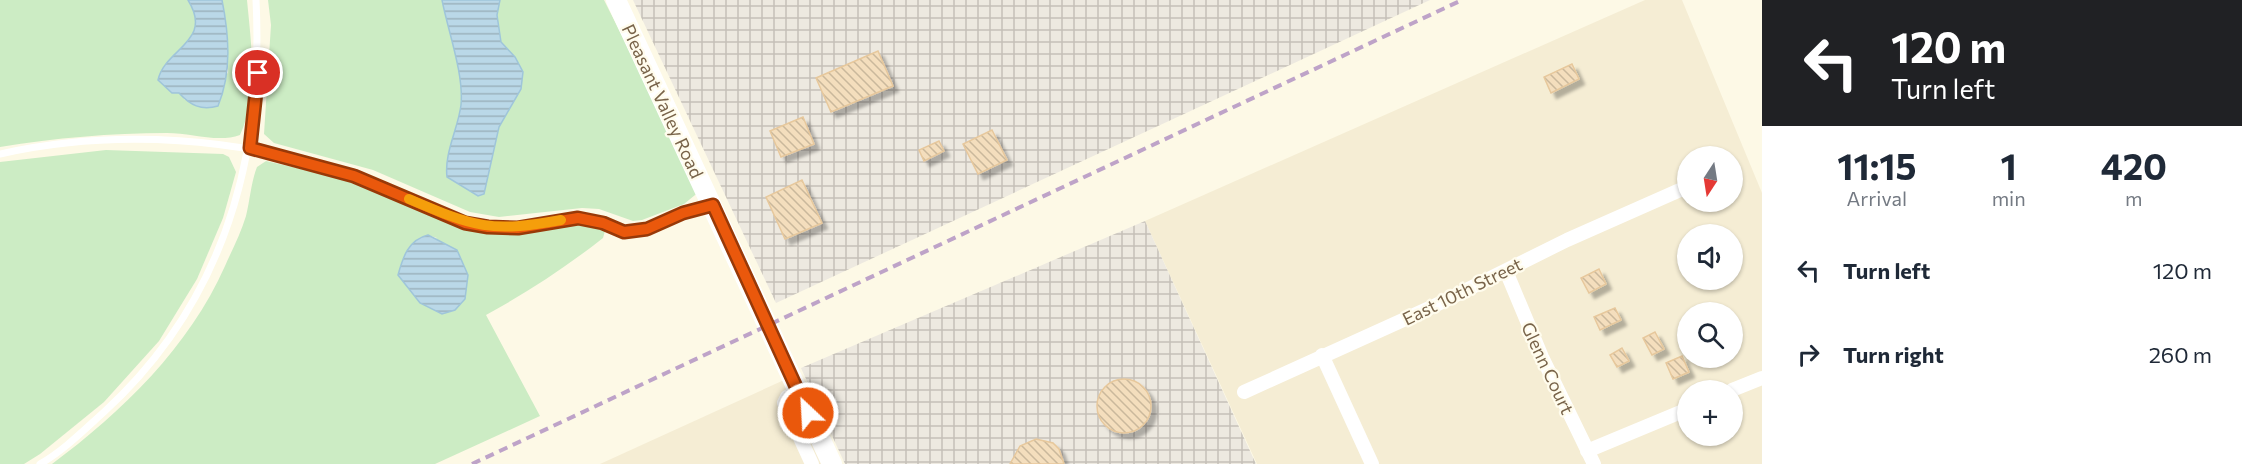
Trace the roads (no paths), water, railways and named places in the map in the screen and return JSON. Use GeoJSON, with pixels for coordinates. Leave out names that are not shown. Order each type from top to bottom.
{"type":"FeatureCollection","features":[{"type":"Feature","properties":{"kind":"street","name":"Pleasant Valley Road"},"geometry":{"type":"LineString","coordinates":[[616,0],[832,464]]}},
{"type":"Feature","properties":{"kind":"street","name":"East 10th Street"},"geometry":{"type":"LineString","coordinates":[[1244,392],[1434,306],[1567,240],[1677,191]]}},
{"type":"Feature","properties":{"kind":"street","name":"Glenn Court"},"geometry":{"type":"LineString","coordinates":[[1506,271],[1542,357],[1594,464]]}},
{"type":"Feature","properties":{"kind":"street"},"geometry":{"type":"LineString","coordinates":[[1322,356],[1372,464]]}},
{"type":"Feature","properties":{"kind":"street"},"geometry":{"type":"LineString","coordinates":[[1743,386],[1762,378]]}},
{"type":"Feature","properties":{"kind":"street"},"geometry":{"type":"LineString","coordinates":[[798,391],[787,397],[784,404],[812,464]]}},
{"type":"Feature","properties":{"kind":"street"},"geometry":{"type":"LineString","coordinates":[[1587,451],[1677,414]]}},
{"type":"Feature","properties":{"kind":"lane"},"geometry":{"type":"LineString","coordinates":[[40,464],[123,394],[187,312],[218,251],[237,199],[250,148],[259,56],[256,0]]}},
{"type":"Feature","properties":{"kind":"lane"},"geometry":{"type":"LineString","coordinates":[[0,154],[70,142],[140,141],[250,148],[354,176],[465,223],[488,227],[518,228],[578,218],[603,223],[624,232],[647,229],[683,213],[713,205]]}},
{"type":"Feature","properties":{"kind":"water"},"geometry":{"type":"Polygon","coordinates":[[[188,0],[222,0],[228,53],[226,80],[218,106],[206,108],[196,106],[179,93],[172,93],[158,80],[162,69],[192,35],[195,26],[194,14],[188,0]]]}},
{"type":"Feature","properties":{"kind":"water"},"geometry":{"type":"Polygon","coordinates":[[[442,0],[500,0],[497,15],[501,42],[515,57],[523,72],[521,89],[499,127],[484,194],[478,196],[447,177],[449,150],[461,105],[461,93],[458,66],[442,0]]]}},
{"type":"Feature","properties":{"kind":"water"},"geometry":{"type":"Polygon","coordinates":[[[428,235],[457,250],[468,275],[465,299],[455,310],[442,314],[420,303],[398,275],[407,250],[421,237],[428,235]]]}},
{"type":"Feature","properties":{"kind":"railway"},"geometry":{"type":"LineString","coordinates":[[472,464],[1462,0]]}}]}
